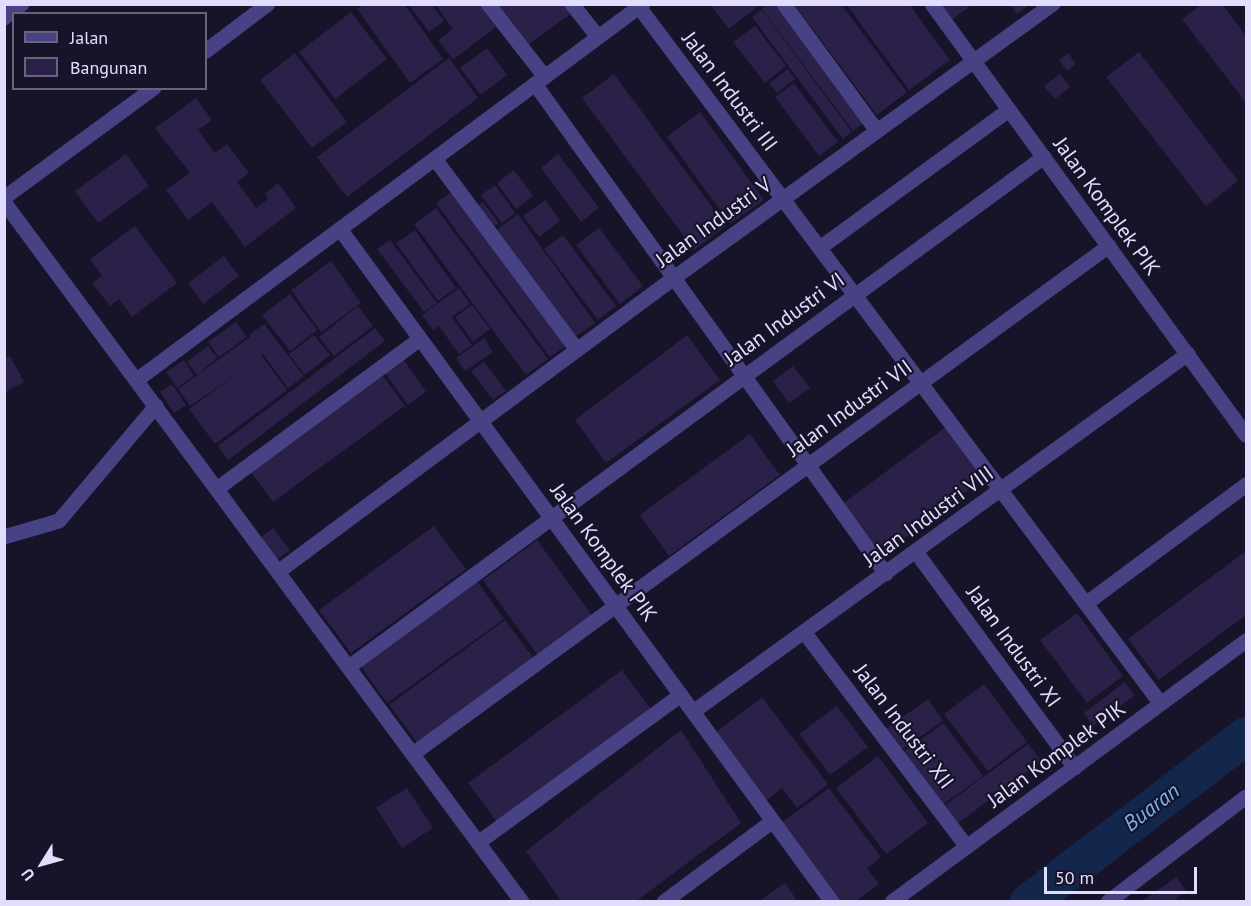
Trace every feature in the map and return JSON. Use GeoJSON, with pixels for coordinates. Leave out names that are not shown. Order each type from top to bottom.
{"type":"FeatureCollection","features":[{"type":"Feature","properties":{"kind":"street"},"geometry":{"type":"LineString","coordinates":[[4,18],[22,4]]}},
{"type":"Feature","properties":{"kind":"street"},"geometry":{"type":"LineString","coordinates":[[207,50],[268,4]]}},
{"type":"Feature","properties":{"kind":"street"},"geometry":{"type":"LineString","coordinates":[[488,4],[674,278],[885,574]]}},
{"type":"Feature","properties":{"kind":"street"},"geometry":{"type":"LineString","coordinates":[[572,4],[598,37]]}},
{"type":"Feature","properties":{"kind":"street"},"geometry":{"type":"LineString","coordinates":[[784,4],[877,131]]}},
{"type":"Feature","properties":{"kind":"street","name":"Jalan Komplek PIK"},"geometry":{"type":"LineString","coordinates":[[932,4],[1246,435]]}},
{"type":"Feature","properties":{"kind":"street","name":"Jalan Industri V"},"geometry":{"type":"LineString","coordinates":[[278,572],[674,278],[1053,4]]}},
{"type":"Feature","properties":{"kind":"street"},"geometry":{"type":"LineString","coordinates":[[137,380],[641,6]]}},
{"type":"Feature","properties":{"kind":"street","name":"Jalan Industri III"},"geometry":{"type":"LineString","coordinates":[[641,6],[1161,704]]}},
{"type":"Feature","properties":{"kind":"street"},"geometry":{"type":"LineString","coordinates":[[151,90],[4,200],[522,902]]}},
{"type":"Feature","properties":{"kind":"street"},"geometry":{"type":"LineString","coordinates":[[820,248],[1009,110]]}},
{"type":"Feature","properties":{"kind":"street","name":"Jalan Industri VI"},"geometry":{"type":"LineString","coordinates":[[349,667],[1044,157]]}},
{"type":"Feature","properties":{"kind":"street"},"geometry":{"type":"LineString","coordinates":[[435,159],[577,350]]}},
{"type":"Feature","properties":{"kind":"street","name":"Jalan Komplek PIK"},"geometry":{"type":"LineString","coordinates":[[340,229],[832,902]]}},
{"type":"Feature","properties":{"kind":"street","name":"Jalan Industri VII"},"geometry":{"type":"LineString","coordinates":[[413,754],[1109,246]]}},
{"type":"Feature","properties":{"kind":"street"},"geometry":{"type":"LineString","coordinates":[[217,489],[420,339]]}},
{"type":"Feature","properties":{"kind":"street","name":"Jalan Industri VIII"},"geometry":{"type":"LineString","coordinates":[[693,712],[1188,354]]}},
{"type":"Feature","properties":{"kind":"street"},"geometry":{"type":"LineString","coordinates":[[4,537],[59,521],[156,406]]}},
{"type":"Feature","properties":{"kind":"street"},"geometry":{"type":"LineString","coordinates":[[1087,603],[1246,485]]}},
{"type":"Feature","properties":{"kind":"street","name":"Jalan Industri XI"},"geometry":{"type":"LineString","coordinates":[[916,552],[1076,768]]}},
{"type":"Feature","properties":{"kind":"street","name":"Jalan Industri XII"},"geometry":{"type":"LineString","coordinates":[[804,632],[968,847]]}},
{"type":"Feature","properties":{"kind":"street","name":"Jalan Komplek PIK"},"geometry":{"type":"LineString","coordinates":[[892,902],[1246,641]]}},
{"type":"Feature","properties":{"kind":"street"},"geometry":{"type":"LineString","coordinates":[[478,843],[681,695]]}},
{"type":"Feature","properties":{"kind":"street"},"geometry":{"type":"LineString","coordinates":[[1108,902],[1246,797]]}},
{"type":"Feature","properties":{"kind":"street"},"geometry":{"type":"LineString","coordinates":[[664,902],[773,821]]}},
{"type":"Feature","properties":{"kind":"building"},"geometry":{"type":"Polygon","coordinates":[[[364,4],[404,4],[443,59],[410,83],[357,9],[364,4]]]}},
{"type":"Feature","properties":{"kind":"building"},"geometry":{"type":"Polygon","coordinates":[[[435,4],[479,4],[496,27],[453,60],[438,40],[453,29],[435,4]]]}},
{"type":"Feature","properties":{"kind":"building"},"geometry":{"type":"Polygon","coordinates":[[[496,4],[567,4],[573,12],[528,45],[496,4]]]}},
{"type":"Feature","properties":{"kind":"building"},"geometry":{"type":"Polygon","coordinates":[[[710,4],[761,4],[729,29],[710,4]]]}},
{"type":"Feature","properties":{"kind":"building"},"geometry":{"type":"Polygon","coordinates":[[[767,4],[776,4],[864,123],[853,131],[761,8],[767,4]]]}},
{"type":"Feature","properties":{"kind":"building"},"geometry":{"type":"Polygon","coordinates":[[[794,4],[841,4],[907,92],[877,115],[794,4]]]}},
{"type":"Feature","properties":{"kind":"building"},"geometry":{"type":"Polygon","coordinates":[[[846,4],[909,4],[950,60],[909,90],[846,4]]]}},
{"type":"Feature","properties":{"kind":"building"},"geometry":{"type":"Polygon","coordinates":[[[939,4],[973,4],[950,21],[939,4]]]}},
{"type":"Feature","properties":{"kind":"building"},"geometry":{"type":"Polygon","coordinates":[[[1010,4],[1030,4],[1017,14],[1010,4]]]}},
{"type":"Feature","properties":{"kind":"building"},"geometry":{"type":"Polygon","coordinates":[[[409,5],[432,5],[444,21],[429,32],[409,5]]]}},
{"type":"Feature","properties":{"kind":"building"},"geometry":{"type":"Polygon","coordinates":[[[1201,5],[1223,5],[1246,36],[1246,103],[1182,19],[1201,5]]]}},
{"type":"Feature","properties":{"kind":"building"},"geometry":{"type":"Polygon","coordinates":[[[762,10],[852,132],[843,139],[752,17],[762,10]]]}},
{"type":"Feature","properties":{"kind":"building"},"geometry":{"type":"Polygon","coordinates":[[[351,12],[387,59],[335,99],[299,52],[351,12]]]}},
{"type":"Feature","properties":{"kind":"building"},"geometry":{"type":"Polygon","coordinates":[[[755,26],[786,66],[765,83],[733,42],[755,26]]]}},
{"type":"Feature","properties":{"kind":"building"},"geometry":{"type":"Polygon","coordinates":[[[487,48],[507,75],[481,95],[460,68],[487,48]]]}},
{"type":"Feature","properties":{"kind":"building"},"geometry":{"type":"Polygon","coordinates":[[[1139,52],[1238,181],[1206,206],[1106,77],[1139,52]]]}},
{"type":"Feature","properties":{"kind":"building"},"geometry":{"type":"Polygon","coordinates":[[[295,53],[347,122],[312,148],[260,80],[295,53]]]}},
{"type":"Feature","properties":{"kind":"building"},"geometry":{"type":"Polygon","coordinates":[[[1068,53],[1076,64],[1067,71],[1059,60],[1068,53]]]}},
{"type":"Feature","properties":{"kind":"building"},"geometry":{"type":"Polygon","coordinates":[[[449,58],[478,98],[347,197],[317,157],[449,58]]]}},
{"type":"Feature","properties":{"kind":"building"},"geometry":{"type":"Polygon","coordinates":[[[788,69],[795,79],[777,93],[769,83],[788,69]]]}},
{"type":"Feature","properties":{"kind":"building"},"geometry":{"type":"Polygon","coordinates":[[[614,74],[726,226],[694,250],[582,98],[614,74]]]}},
{"type":"Feature","properties":{"kind":"building"},"geometry":{"type":"Polygon","coordinates":[[[1060,74],[1070,87],[1055,99],[1044,86],[1060,74]]]}},
{"type":"Feature","properties":{"kind":"building"},"geometry":{"type":"Polygon","coordinates":[[[794,83],[838,142],[819,156],[775,97],[794,83]]]}},
{"type":"Feature","properties":{"kind":"building"},"geometry":{"type":"Polygon","coordinates":[[[196,98],[212,120],[198,130],[215,153],[227,144],[249,173],[237,182],[256,208],[268,199],[265,194],[278,183],[296,208],[245,247],[212,202],[188,220],[166,190],[190,173],[155,128],[196,98]]]}},
{"type":"Feature","properties":{"kind":"building"},"geometry":{"type":"Polygon","coordinates":[[[700,112],[764,200],[730,224],[667,137],[700,112]]]}},
{"type":"Feature","properties":{"kind":"building"},"geometry":{"type":"Polygon","coordinates":[[[126,154],[149,186],[98,223],[75,191],[126,154]]]}},
{"type":"Feature","properties":{"kind":"building"},"geometry":{"type":"Polygon","coordinates":[[[558,154],[599,208],[581,222],[541,168],[558,154]]]}},
{"type":"Feature","properties":{"kind":"building"},"geometry":{"type":"Polygon","coordinates":[[[514,170],[533,196],[516,209],[497,183],[514,170]]]}},
{"type":"Feature","properties":{"kind":"building"},"geometry":{"type":"Polygon","coordinates":[[[495,185],[515,213],[502,223],[481,195],[495,185]]]}},
{"type":"Feature","properties":{"kind":"building"},"geometry":{"type":"Polygon","coordinates":[[[453,191],[567,345],[550,357],[436,203],[453,191]]]}},
{"type":"Feature","properties":{"kind":"building"},"geometry":{"type":"Polygon","coordinates":[[[545,200],[560,221],[539,237],[523,216],[545,200]]]}},
{"type":"Feature","properties":{"kind":"building"},"geometry":{"type":"Polygon","coordinates":[[[483,202],[499,223],[491,229],[475,208],[483,202]]]}},
{"type":"Feature","properties":{"kind":"building"},"geometry":{"type":"Polygon","coordinates":[[[436,208],[548,359],[526,375],[414,224],[436,208]]]}},
{"type":"Feature","properties":{"kind":"building"},"geometry":{"type":"Polygon","coordinates":[[[518,214],[595,323],[572,339],[495,231],[518,214]]]}},
{"type":"Feature","properties":{"kind":"building"},"geometry":{"type":"Polygon","coordinates":[[[135,226],[177,283],[132,317],[119,299],[110,306],[92,283],[102,276],[90,259],[135,226]]]}},
{"type":"Feature","properties":{"kind":"building"},"geometry":{"type":"Polygon","coordinates":[[[599,228],[643,286],[620,304],[576,245],[599,228]]]}},
{"type":"Feature","properties":{"kind":"building"},"geometry":{"type":"Polygon","coordinates":[[[415,230],[456,288],[438,301],[396,243],[415,230]]]}},
{"type":"Feature","properties":{"kind":"building"},"geometry":{"type":"Polygon","coordinates":[[[563,235],[616,306],[598,320],[544,249],[563,235]]]}},
{"type":"Feature","properties":{"kind":"building"},"geometry":{"type":"Polygon","coordinates":[[[390,240],[437,303],[424,312],[377,249],[390,240]]]}},
{"type":"Feature","properties":{"kind":"building"},"geometry":{"type":"Polygon","coordinates":[[[224,256],[239,276],[203,304],[188,283],[224,256]]]}},
{"type":"Feature","properties":{"kind":"building"},"geometry":{"type":"Polygon","coordinates":[[[331,261],[361,303],[321,332],[291,290],[331,261]]]}},
{"type":"Feature","properties":{"kind":"building"},"geometry":{"type":"Polygon","coordinates":[[[459,288],[470,304],[452,317],[472,345],[459,354],[439,326],[433,330],[422,315],[459,288]]]}},
{"type":"Feature","properties":{"kind":"building"},"geometry":{"type":"Polygon","coordinates":[[[290,294],[317,330],[290,351],[262,315],[290,294]]]}},
{"type":"Feature","properties":{"kind":"building"},"geometry":{"type":"Polygon","coordinates":[[[472,305],[490,329],[473,342],[455,317],[472,305]]]}},
{"type":"Feature","properties":{"kind":"building"},"geometry":{"type":"Polygon","coordinates":[[[358,306],[373,326],[334,356],[319,337],[358,306]]]}},
{"type":"Feature","properties":{"kind":"building"},"geometry":{"type":"Polygon","coordinates":[[[236,322],[247,337],[219,357],[208,342],[236,322]]]}},
{"type":"Feature","properties":{"kind":"building"},"geometry":{"type":"Polygon","coordinates":[[[264,324],[304,376],[288,388],[263,354],[261,355],[287,390],[215,444],[189,409],[237,374],[190,406],[178,389],[250,337],[249,335],[264,324]]]}},
{"type":"Feature","properties":{"kind":"building"},"geometry":{"type":"Polygon","coordinates":[[[375,328],[385,341],[228,460],[218,446],[375,328]]]}},
{"type":"Feature","properties":{"kind":"building"},"geometry":{"type":"Polygon","coordinates":[[[314,335],[330,355],[305,375],[289,354],[314,335]]]}},
{"type":"Feature","properties":{"kind":"building"},"geometry":{"type":"Polygon","coordinates":[[[687,335],[720,380],[606,463],[575,420],[687,335]]]}},
{"type":"Feature","properties":{"kind":"building"},"geometry":{"type":"Polygon","coordinates":[[[484,338],[493,352],[465,371],[456,358],[484,338]]]}},
{"type":"Feature","properties":{"kind":"building"},"geometry":{"type":"Polygon","coordinates":[[[208,346],[217,358],[197,375],[187,362],[208,346]]]}},
{"type":"Feature","properties":{"kind":"building"},"geometry":{"type":"Polygon","coordinates":[[[10,356],[24,382],[4,393],[4,359],[10,356]]]}},
{"type":"Feature","properties":{"kind":"building"},"geometry":{"type":"Polygon","coordinates":[[[403,359],[426,392],[408,405],[385,373],[403,359]]]}},
{"type":"Feature","properties":{"kind":"building"},"geometry":{"type":"Polygon","coordinates":[[[184,360],[194,376],[177,388],[166,372],[184,360]]]}},
{"type":"Feature","properties":{"kind":"building"},"geometry":{"type":"Polygon","coordinates":[[[484,362],[506,391],[493,400],[471,371],[484,362]]]}},
{"type":"Feature","properties":{"kind":"building"},"geometry":{"type":"Polygon","coordinates":[[[793,366],[810,388],[789,403],[773,381],[793,366]]]}},
{"type":"Feature","properties":{"kind":"building"},"geometry":{"type":"Polygon","coordinates":[[[383,376],[405,406],[273,502],[251,472],[383,376]]]}},
{"type":"Feature","properties":{"kind":"building"},"geometry":{"type":"Polygon","coordinates":[[[172,384],[186,405],[174,413],[160,392],[172,384]]]}},
{"type":"Feature","properties":{"kind":"building"},"geometry":{"type":"Polygon","coordinates":[[[946,427],[984,478],[879,557],[841,505],[946,427]]]}},
{"type":"Feature","properties":{"kind":"building"},"geometry":{"type":"Polygon","coordinates":[[[750,434],[780,475],[669,556],[640,515],[750,434]]]}},
{"type":"Feature","properties":{"kind":"building"},"geometry":{"type":"Polygon","coordinates":[[[434,526],[466,569],[351,653],[319,610],[434,526]]]}},
{"type":"Feature","properties":{"kind":"building"},"geometry":{"type":"Polygon","coordinates":[[[273,528],[290,550],[277,560],[260,538],[273,528]]]}},
{"type":"Feature","properties":{"kind":"building"},"geometry":{"type":"Polygon","coordinates":[[[537,540],[594,618],[539,657],[483,580],[537,540]]]}},
{"type":"Feature","properties":{"kind":"building"},"geometry":{"type":"Polygon","coordinates":[[[1246,551],[1246,615],[1159,680],[1128,639],[1246,551]]]}},
{"type":"Feature","properties":{"kind":"building"},"geometry":{"type":"Polygon","coordinates":[[[477,581],[504,619],[387,703],[360,665],[477,581]]]}},
{"type":"Feature","properties":{"kind":"building"},"geometry":{"type":"Polygon","coordinates":[[[1077,613],[1123,676],[1087,703],[1040,640],[1077,613]]]}},
{"type":"Feature","properties":{"kind":"building"},"geometry":{"type":"Polygon","coordinates":[[[505,620],[535,660],[419,745],[389,705],[505,620]]]}},
{"type":"Feature","properties":{"kind":"building"},"geometry":{"type":"Polygon","coordinates":[[[622,670],[653,712],[499,825],[468,783],[622,670]]]}},
{"type":"Feature","properties":{"kind":"building"},"geometry":{"type":"Polygon","coordinates":[[[1125,682],[1135,695],[1093,726],[1084,713],[1125,682]]]}},
{"type":"Feature","properties":{"kind":"building"},"geometry":{"type":"Polygon","coordinates":[[[984,684],[1027,742],[988,771],[944,714],[984,684]]]}},
{"type":"Feature","properties":{"kind":"building"},"geometry":{"type":"Polygon","coordinates":[[[762,697],[828,784],[797,808],[782,788],[766,801],[715,733],[762,697]]]}},
{"type":"Feature","properties":{"kind":"building"},"geometry":{"type":"Polygon","coordinates":[[[928,699],[943,721],[898,752],[883,731],[928,699]]]}},
{"type":"Feature","properties":{"kind":"building"},"geometry":{"type":"Polygon","coordinates":[[[837,706],[868,747],[830,775],[799,734],[837,706]]]}},
{"type":"Feature","properties":{"kind":"building"},"geometry":{"type":"Polygon","coordinates":[[[944,723],[983,776],[942,805],[903,752],[944,723]]]}},
{"type":"Feature","properties":{"kind":"building"},"geometry":{"type":"Polygon","coordinates":[[[681,730],[741,823],[635,902],[562,902],[526,851],[681,730]]]}},
{"type":"Feature","properties":{"kind":"building"},"geometry":{"type":"Polygon","coordinates":[[[1028,744],[1042,761],[954,826],[941,808],[1028,744]]]}},
{"type":"Feature","properties":{"kind":"building"},"geometry":{"type":"Polygon","coordinates":[[[878,756],[928,823],[886,854],[836,788],[878,756]]]}},
{"type":"Feature","properties":{"kind":"building"},"geometry":{"type":"Polygon","coordinates":[[[407,788],[433,828],[402,848],[376,808],[407,788]]]}},
{"type":"Feature","properties":{"kind":"building"},"geometry":{"type":"Polygon","coordinates":[[[829,788],[881,857],[867,868],[879,884],[855,902],[838,902],[780,824],[829,788]]]}},
{"type":"Feature","properties":{"kind":"building"},"geometry":{"type":"Polygon","coordinates":[[[1176,877],[1186,891],[1171,902],[1141,902],[1176,877]]]}},
{"type":"Feature","properties":{"kind":"building"},"geometry":{"type":"Polygon","coordinates":[[[785,883],[798,902],[758,902],[785,883]]]}},
{"type":"Feature","properties":{"kind":"waterway","name":"Buaran"},"geometry":{"type":"LineString","coordinates":[[1029,902],[1246,736]]}}]}
